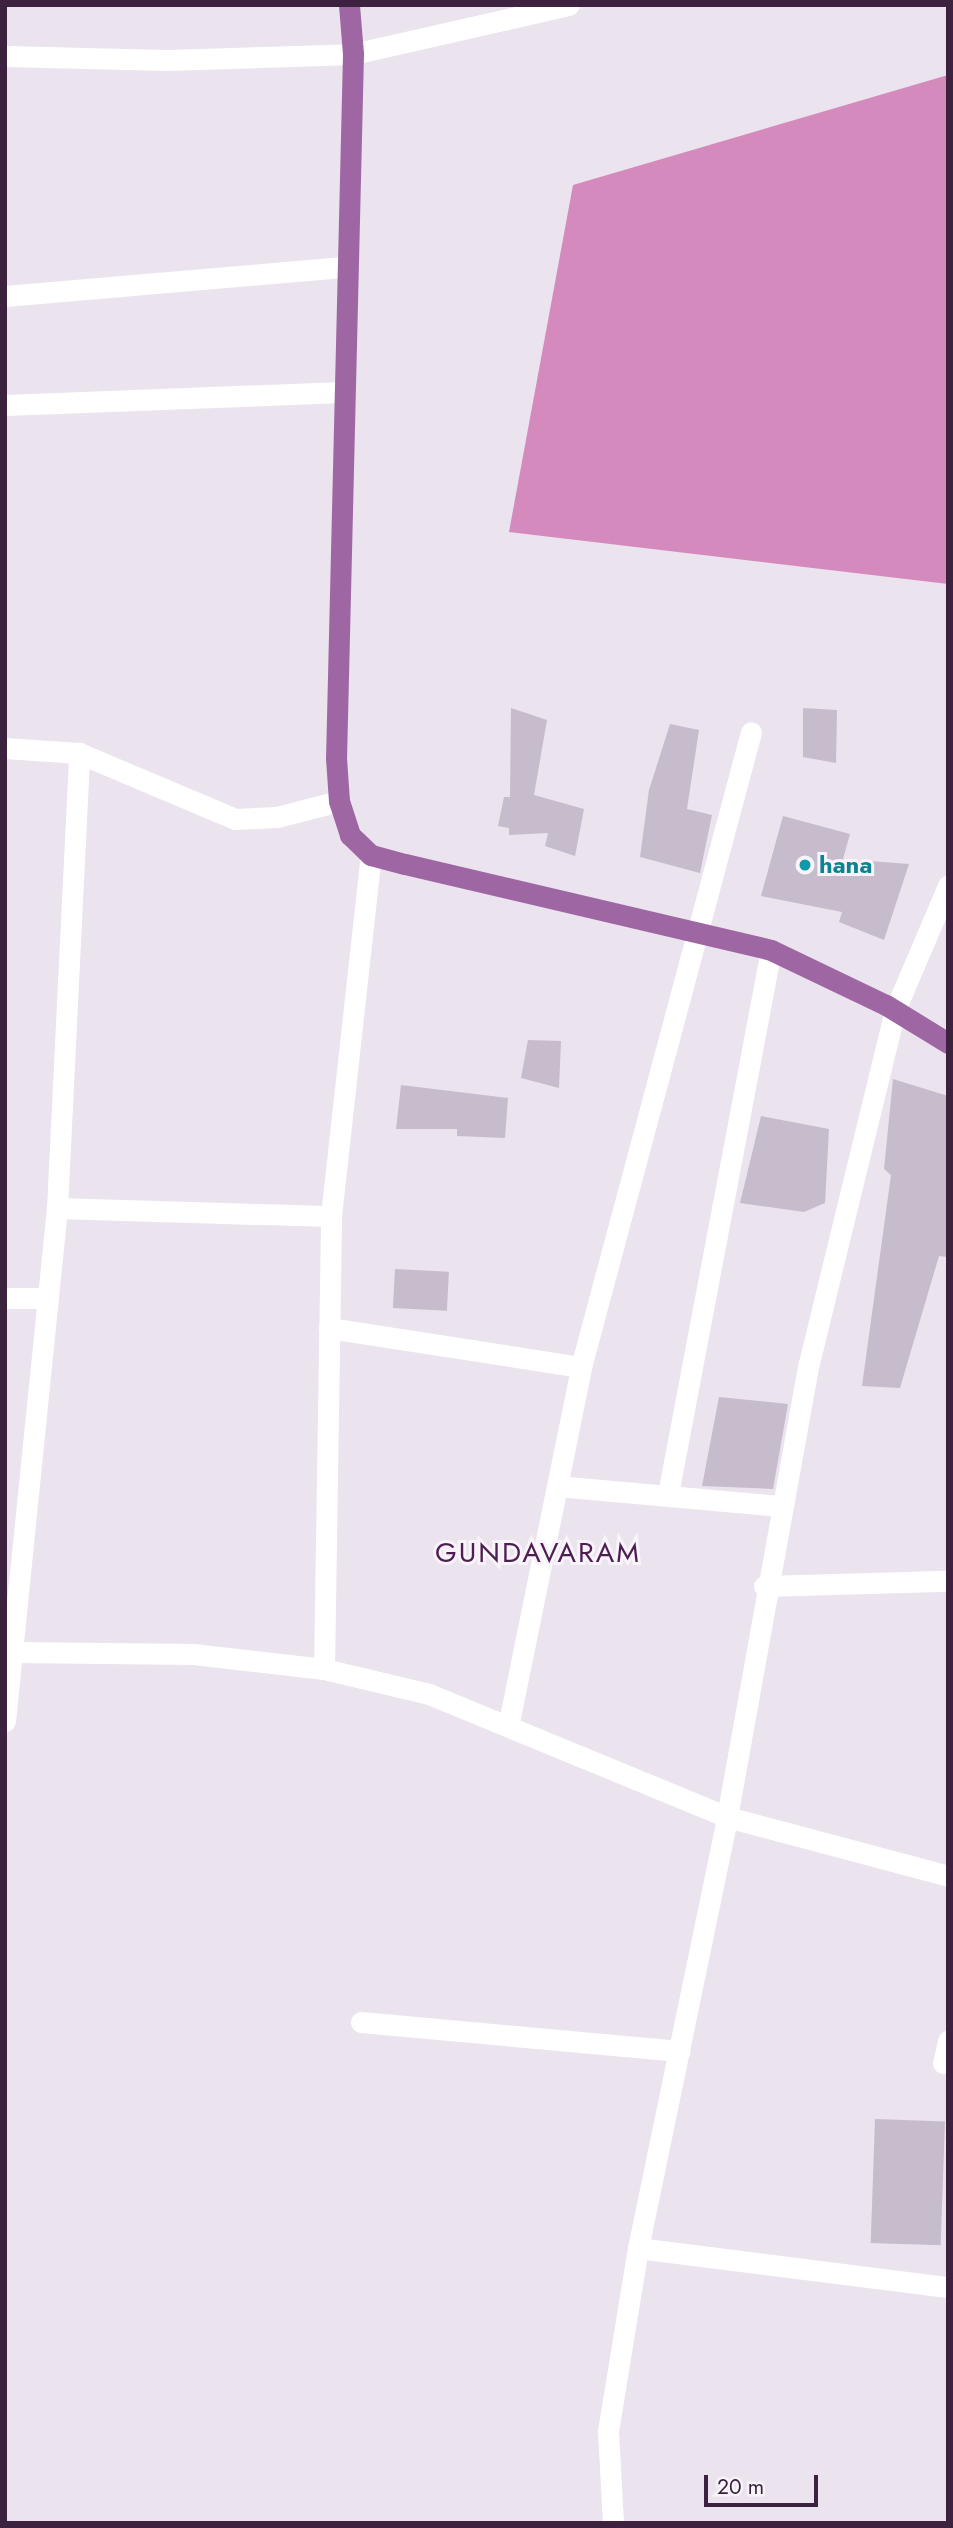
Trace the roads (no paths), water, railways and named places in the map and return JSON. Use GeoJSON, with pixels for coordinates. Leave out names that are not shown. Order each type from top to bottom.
{"type":"FeatureCollection","features":[{"type":"Feature","properties":{"kind":"main road"},"geometry":{"type":"LineString","coordinates":[[349,5],[353,54],[343,392],[339,801],[350,835],[371,855],[771,950],[895,1010],[948,1043]]}},
{"type":"Feature","properties":{"kind":"street"},"geometry":{"type":"LineString","coordinates":[[5,56],[353,54],[569,5]]}},
{"type":"Feature","properties":{"kind":"street"},"geometry":{"type":"LineString","coordinates":[[5,296],[346,267]]}},
{"type":"Feature","properties":{"kind":"street"},"geometry":{"type":"LineString","coordinates":[[5,405],[343,392]]}},
{"type":"Feature","properties":{"kind":"street"},"geometry":{"type":"LineString","coordinates":[[509,1722],[582,1367],[695,930],[751,732]]}},
{"type":"Feature","properties":{"kind":"street"},"geometry":{"type":"LineString","coordinates":[[5,747],[79,753],[235,818],[277,817],[339,801]]}},
{"type":"Feature","properties":{"kind":"street"},"geometry":{"type":"LineString","coordinates":[[5,1721],[57,1208],[79,753]]}},
{"type":"Feature","properties":{"kind":"street"},"geometry":{"type":"LineString","coordinates":[[324,1669],[331,1216],[371,855]]}},
{"type":"Feature","properties":{"kind":"street"},"geometry":{"type":"LineString","coordinates":[[613,2523],[608,2431],[638,2248],[727,1817],[764,1586],[895,1010],[948,886]]}},
{"type":"Feature","properties":{"kind":"street"},"geometry":{"type":"LineString","coordinates":[[667,1494],[771,950]]}},
{"type":"Feature","properties":{"kind":"street"},"geometry":{"type":"LineString","coordinates":[[57,1208],[331,1216]]}},
{"type":"Feature","properties":{"kind":"street"},"geometry":{"type":"LineString","coordinates":[[5,1298],[48,1298]]}},
{"type":"Feature","properties":{"kind":"street"},"geometry":{"type":"LineString","coordinates":[[329,1328],[582,1367]]}},
{"type":"Feature","properties":{"kind":"street"},"geometry":{"type":"LineString","coordinates":[[557,1486],[781,1506]]}},
{"type":"Feature","properties":{"kind":"street"},"geometry":{"type":"LineString","coordinates":[[764,1586],[948,1581]]}},
{"type":"Feature","properties":{"kind":"street"},"geometry":{"type":"LineString","coordinates":[[12,1652],[193,1654],[324,1669],[429,1694],[509,1722],[727,1817],[948,1876]]}},
{"type":"Feature","properties":{"kind":"street"},"geometry":{"type":"LineString","coordinates":[[361,2022],[680,2051]]}},
{"type":"Feature","properties":{"kind":"street"},"geometry":{"type":"LineString","coordinates":[[943,2063],[948,2041]]}},
{"type":"Feature","properties":{"kind":"street"},"geometry":{"type":"LineString","coordinates":[[638,2248],[948,2287]]}},
{"type":"Feature","properties":{"kind":"place","name":"hana"},"geometry":{"type":"Point","coordinates":[805,865]}},
{"type":"Feature","properties":{"kind":"district","name":"GUNDAVARAM"},"geometry":{"type":"Point","coordinates":[538,1553]}}]}
